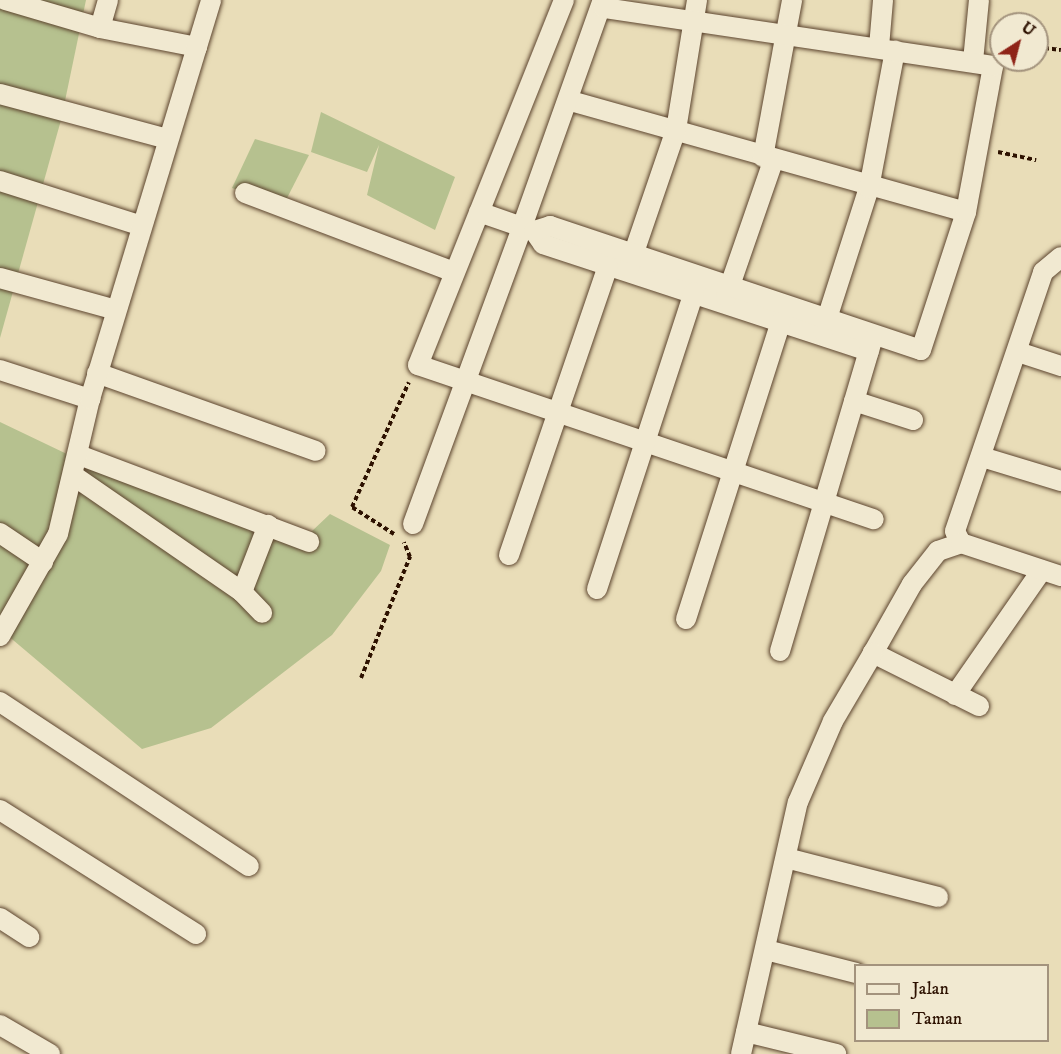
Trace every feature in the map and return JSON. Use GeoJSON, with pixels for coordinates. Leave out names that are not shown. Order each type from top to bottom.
{"type":"FeatureCollection","features":[{"type":"Feature","properties":{"kind":"street"},"geometry":{"type":"LineString","coordinates":[[5,0],[100,28],[197,47]]}},
{"type":"Feature","properties":{"kind":"street"},"geometry":{"type":"LineString","coordinates":[[100,28],[108,0]]}},
{"type":"Feature","properties":{"kind":"street"},"geometry":{"type":"LineString","coordinates":[[0,635],[58,534],[74,476],[97,373],[211,0]]}},
{"type":"Feature","properties":{"kind":"street"},"geometry":{"type":"LineString","coordinates":[[564,0],[418,365],[642,444],[729,471],[821,504],[874,519]]}},
{"type":"Feature","properties":{"kind":"street"},"geometry":{"type":"LineString","coordinates":[[631,263],[676,130],[697,0]]}},
{"type":"Feature","properties":{"kind":"street"},"geometry":{"type":"LineString","coordinates":[[727,294],[768,159],[792,0]]}},
{"type":"Feature","properties":{"kind":"street"},"geometry":{"type":"LineString","coordinates":[[824,327],[869,188],[887,48],[883,0]]}},
{"type":"Feature","properties":{"kind":"street"},"geometry":{"type":"LineString","coordinates":[[973,61],[979,0]]}},
{"type":"Feature","properties":{"kind":"street"},"geometry":{"type":"LineString","coordinates":[[413,524],[464,383],[528,229],[603,4],[695,22],[788,33],[993,66],[966,212],[921,350],[871,343],[631,263],[608,266],[543,244],[528,229],[479,212]]}},
{"type":"Feature","properties":{"kind":"street"},"geometry":{"type":"LineString","coordinates":[[0,94],[168,140]]}},
{"type":"Feature","properties":{"kind":"street"},"geometry":{"type":"LineString","coordinates":[[571,101],[869,188],[966,212]]}},
{"type":"Feature","properties":{"kind":"street"},"geometry":{"type":"LineString","coordinates":[[0,181],[142,226]]}},
{"type":"Feature","properties":{"kind":"street"},"geometry":{"type":"LineString","coordinates":[[245,194],[454,272]]}},
{"type":"Feature","properties":{"kind":"street"},"geometry":{"type":"LineString","coordinates":[[528,229],[549,226],[694,292],[727,294],[781,322],[824,327]]}},
{"type":"Feature","properties":{"kind":"street"},"geometry":{"type":"LineString","coordinates":[[961,543],[955,531],[1018,352],[1043,272],[1061,257]]}},
{"type":"Feature","properties":{"kind":"street"},"geometry":{"type":"LineString","coordinates":[[509,555],[554,414],[608,266]]}},
{"type":"Feature","properties":{"kind":"street"},"geometry":{"type":"LineString","coordinates":[[0,278],[116,310]]}},
{"type":"Feature","properties":{"kind":"street"},"geometry":{"type":"LineString","coordinates":[[597,589],[642,444],[694,292]]}},
{"type":"Feature","properties":{"kind":"street"},"geometry":{"type":"LineString","coordinates":[[686,619],[729,471],[781,322]]}},
{"type":"Feature","properties":{"kind":"street"},"geometry":{"type":"LineString","coordinates":[[780,651],[821,504],[871,343]]}},
{"type":"Feature","properties":{"kind":"street"},"geometry":{"type":"LineString","coordinates":[[1018,352],[1061,366]]}},
{"type":"Feature","properties":{"kind":"street"},"geometry":{"type":"LineString","coordinates":[[0,370],[90,399]]}},
{"type":"Feature","properties":{"kind":"street"},"geometry":{"type":"LineString","coordinates":[[97,373],[316,452]]}},
{"type":"Feature","properties":{"kind":"street"},"geometry":{"type":"LineString","coordinates":[[854,401],[913,420]]}},
{"type":"Feature","properties":{"kind":"street"},"geometry":{"type":"LineString","coordinates":[[79,455],[309,542]]}},
{"type":"Feature","properties":{"kind":"street"},"geometry":{"type":"LineString","coordinates":[[982,457],[1061,481]]}},
{"type":"Feature","properties":{"kind":"street"},"geometry":{"type":"LineString","coordinates":[[74,476],[242,592],[262,613]]}},
{"type":"Feature","properties":{"kind":"street"},"geometry":{"type":"LineString","coordinates":[[242,592],[267,525]]}},
{"type":"Feature","properties":{"kind":"street"},"geometry":{"type":"LineString","coordinates":[[0,533],[43,562]]}},
{"type":"Feature","properties":{"kind":"street"},"geometry":{"type":"LineString","coordinates":[[741,1054],[798,802],[833,721],[938,551],[961,543],[1061,576]]}},
{"type":"Feature","properties":{"kind":"street"},"geometry":{"type":"LineString","coordinates":[[955,695],[1042,570]]}},
{"type":"Feature","properties":{"kind":"street"},"geometry":{"type":"LineString","coordinates":[[873,653],[979,706]]}},
{"type":"Feature","properties":{"kind":"street"},"geometry":{"type":"LineString","coordinates":[[0,702],[249,866]]}},
{"type":"Feature","properties":{"kind":"street"},"geometry":{"type":"LineString","coordinates":[[0,810],[196,934]]}},
{"type":"Feature","properties":{"kind":"street"},"geometry":{"type":"LineString","coordinates":[[786,858],[938,897]]}},
{"type":"Feature","properties":{"kind":"street"},"geometry":{"type":"LineString","coordinates":[[0,918],[29,937]]}},
{"type":"Feature","properties":{"kind":"street"},"geometry":{"type":"LineString","coordinates":[[766,950],[854,973]]}},
{"type":"Feature","properties":{"kind":"street"},"geometry":{"type":"LineString","coordinates":[[0,1025],[50,1054]]}},
{"type":"Feature","properties":{"kind":"street"},"geometry":{"type":"LineString","coordinates":[[746,1032],[836,1054]]}},
{"type":"Feature","properties":{"kind":"path"},"geometry":{"type":"LineString","coordinates":[[977,148],[1036,160]]}},
{"type":"Feature","properties":{"kind":"path"},"geometry":{"type":"LineString","coordinates":[[361,678],[410,556],[398,536],[352,507],[418,365]]}},
{"type":"Feature","properties":{"kind":"green space"},"geometry":{"type":"Polygon","coordinates":[[[0,0],[86,0],[61,120],[0,338],[0,0]]]}},
{"type":"Feature","properties":{"kind":"green space"},"geometry":{"type":"Polygon","coordinates":[[[321,112],[455,177],[435,230],[367,195],[379,145],[367,172],[311,152],[321,112]]]}},
{"type":"Feature","properties":{"kind":"green space"},"geometry":{"type":"Polygon","coordinates":[[[255,139],[309,155],[284,204],[232,188],[255,139]]]}},
{"type":"Feature","properties":{"kind":"green space"},"geometry":{"type":"Polygon","coordinates":[[[0,422],[138,488],[273,531],[311,532],[330,514],[390,545],[381,571],[332,635],[211,728],[142,749],[0,629],[0,422]]]}}]}
